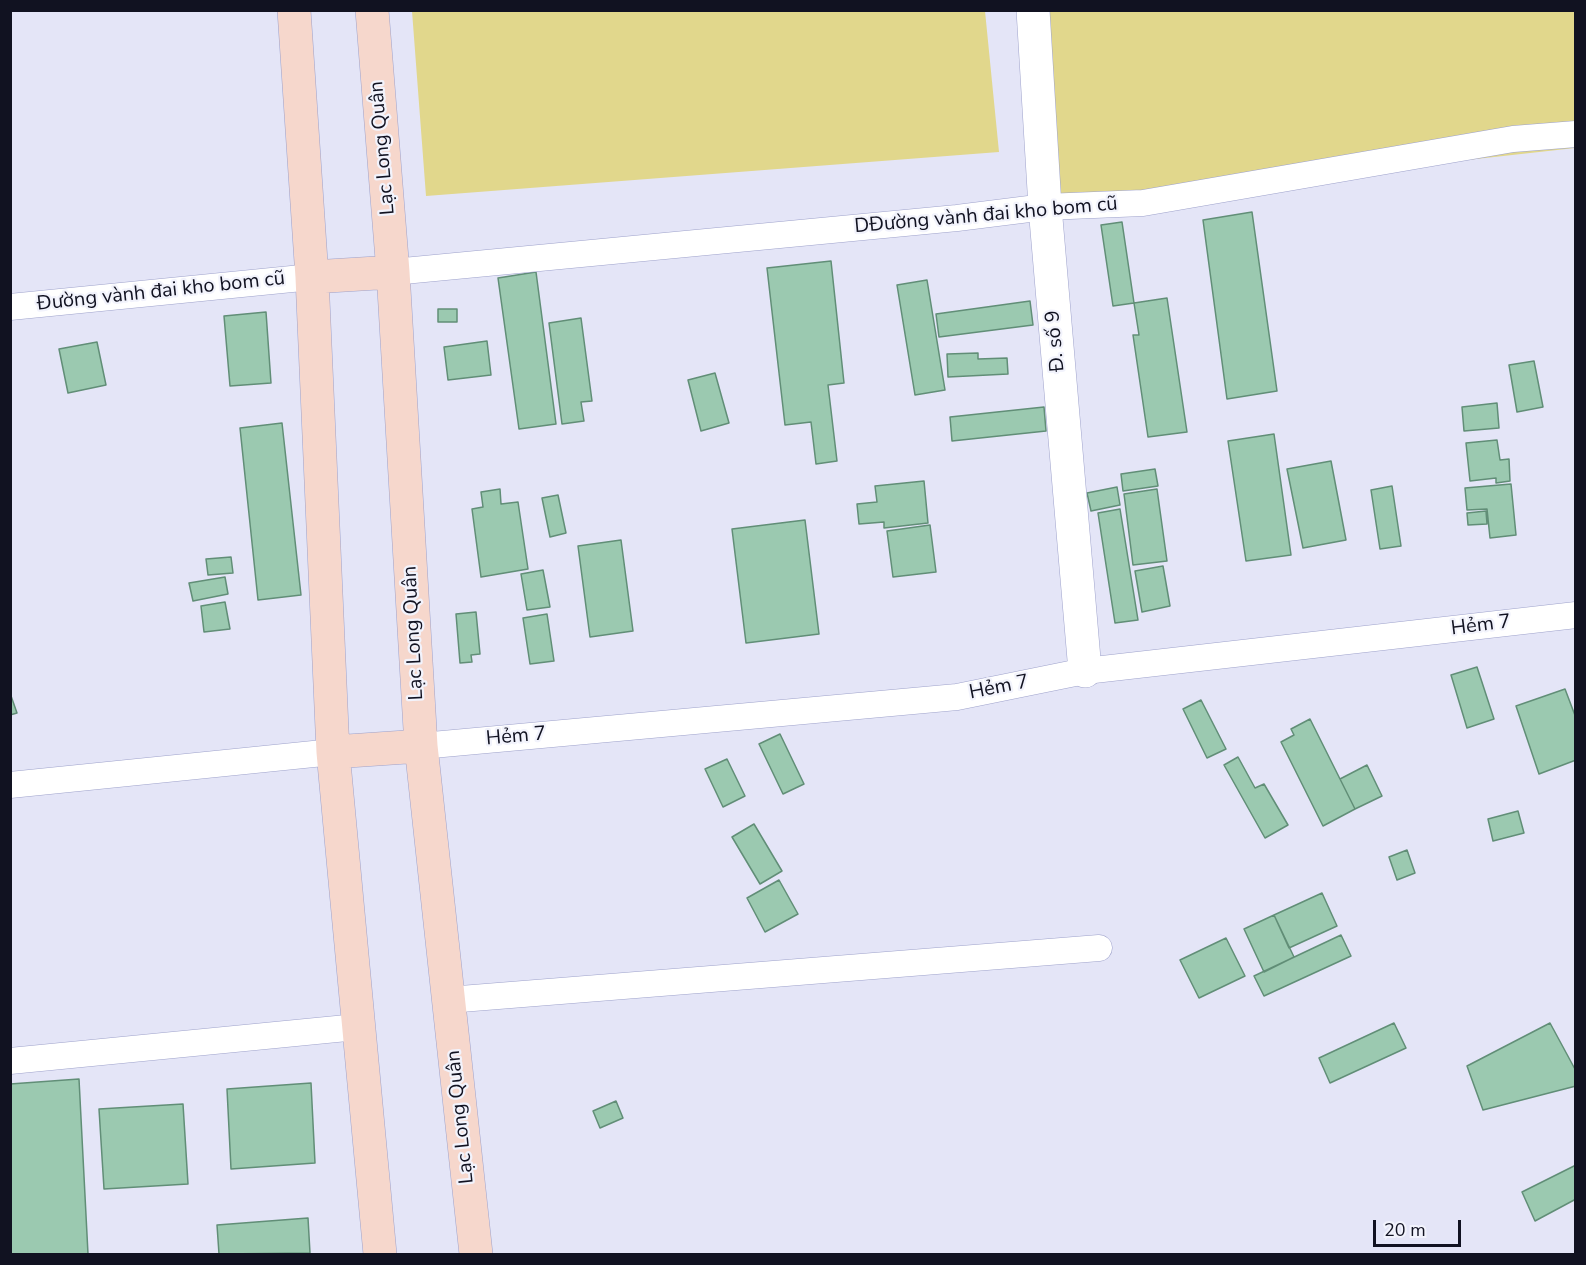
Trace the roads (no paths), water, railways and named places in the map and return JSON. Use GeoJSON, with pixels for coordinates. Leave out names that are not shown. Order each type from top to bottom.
{"type":"FeatureCollection","features":[{"type":"Feature","properties":{"kind":"main road"},"geometry":{"type":"LineString","coordinates":[[294,10],[312,278],[333,752],[380,1254]]}},
{"type":"Feature","properties":{"kind":"main road","name":"Lạc Long Quân"},"geometry":{"type":"LineString","coordinates":[[372,10],[393,272],[421,746],[476,1254]]}},
{"type":"Feature","properties":{"kind":"main road"},"geometry":{"type":"LineString","coordinates":[[312,278],[393,272]]}},
{"type":"Feature","properties":{"kind":"main road"},"geometry":{"type":"LineString","coordinates":[[333,752],[421,746]]}},
{"type":"Feature","properties":{"kind":"street","name":"Đ. số 9"},"geometry":{"type":"LineString","coordinates":[[1033,10],[1045,207],[1085,671]]}},
{"type":"Feature","properties":{"kind":"street","name":"DĐường vành đai kho bom cũ"},"geometry":{"type":"LineString","coordinates":[[393,272],[945,219],[1045,207],[1143,203],[1523,138],[1575,134]]}},
{"type":"Feature","properties":{"kind":"street","name":"Đường vành đai kho bom cũ"},"geometry":{"type":"LineString","coordinates":[[10,307],[312,278]]}},
{"type":"Feature","properties":{"kind":"street","name":"Hẻm 7"},"geometry":{"type":"LineString","coordinates":[[421,746],[957,697],[1085,671],[1575,615]]}},
{"type":"Feature","properties":{"kind":"street"},"geometry":{"type":"LineString","coordinates":[[10,785],[333,752]]}},
{"type":"Feature","properties":{"kind":"street"},"geometry":{"type":"LineString","coordinates":[[448,1000],[1099,948]]}},
{"type":"Feature","properties":{"kind":"street"},"geometry":{"type":"LineString","coordinates":[[10,1061],[357,1026]]}}]}
